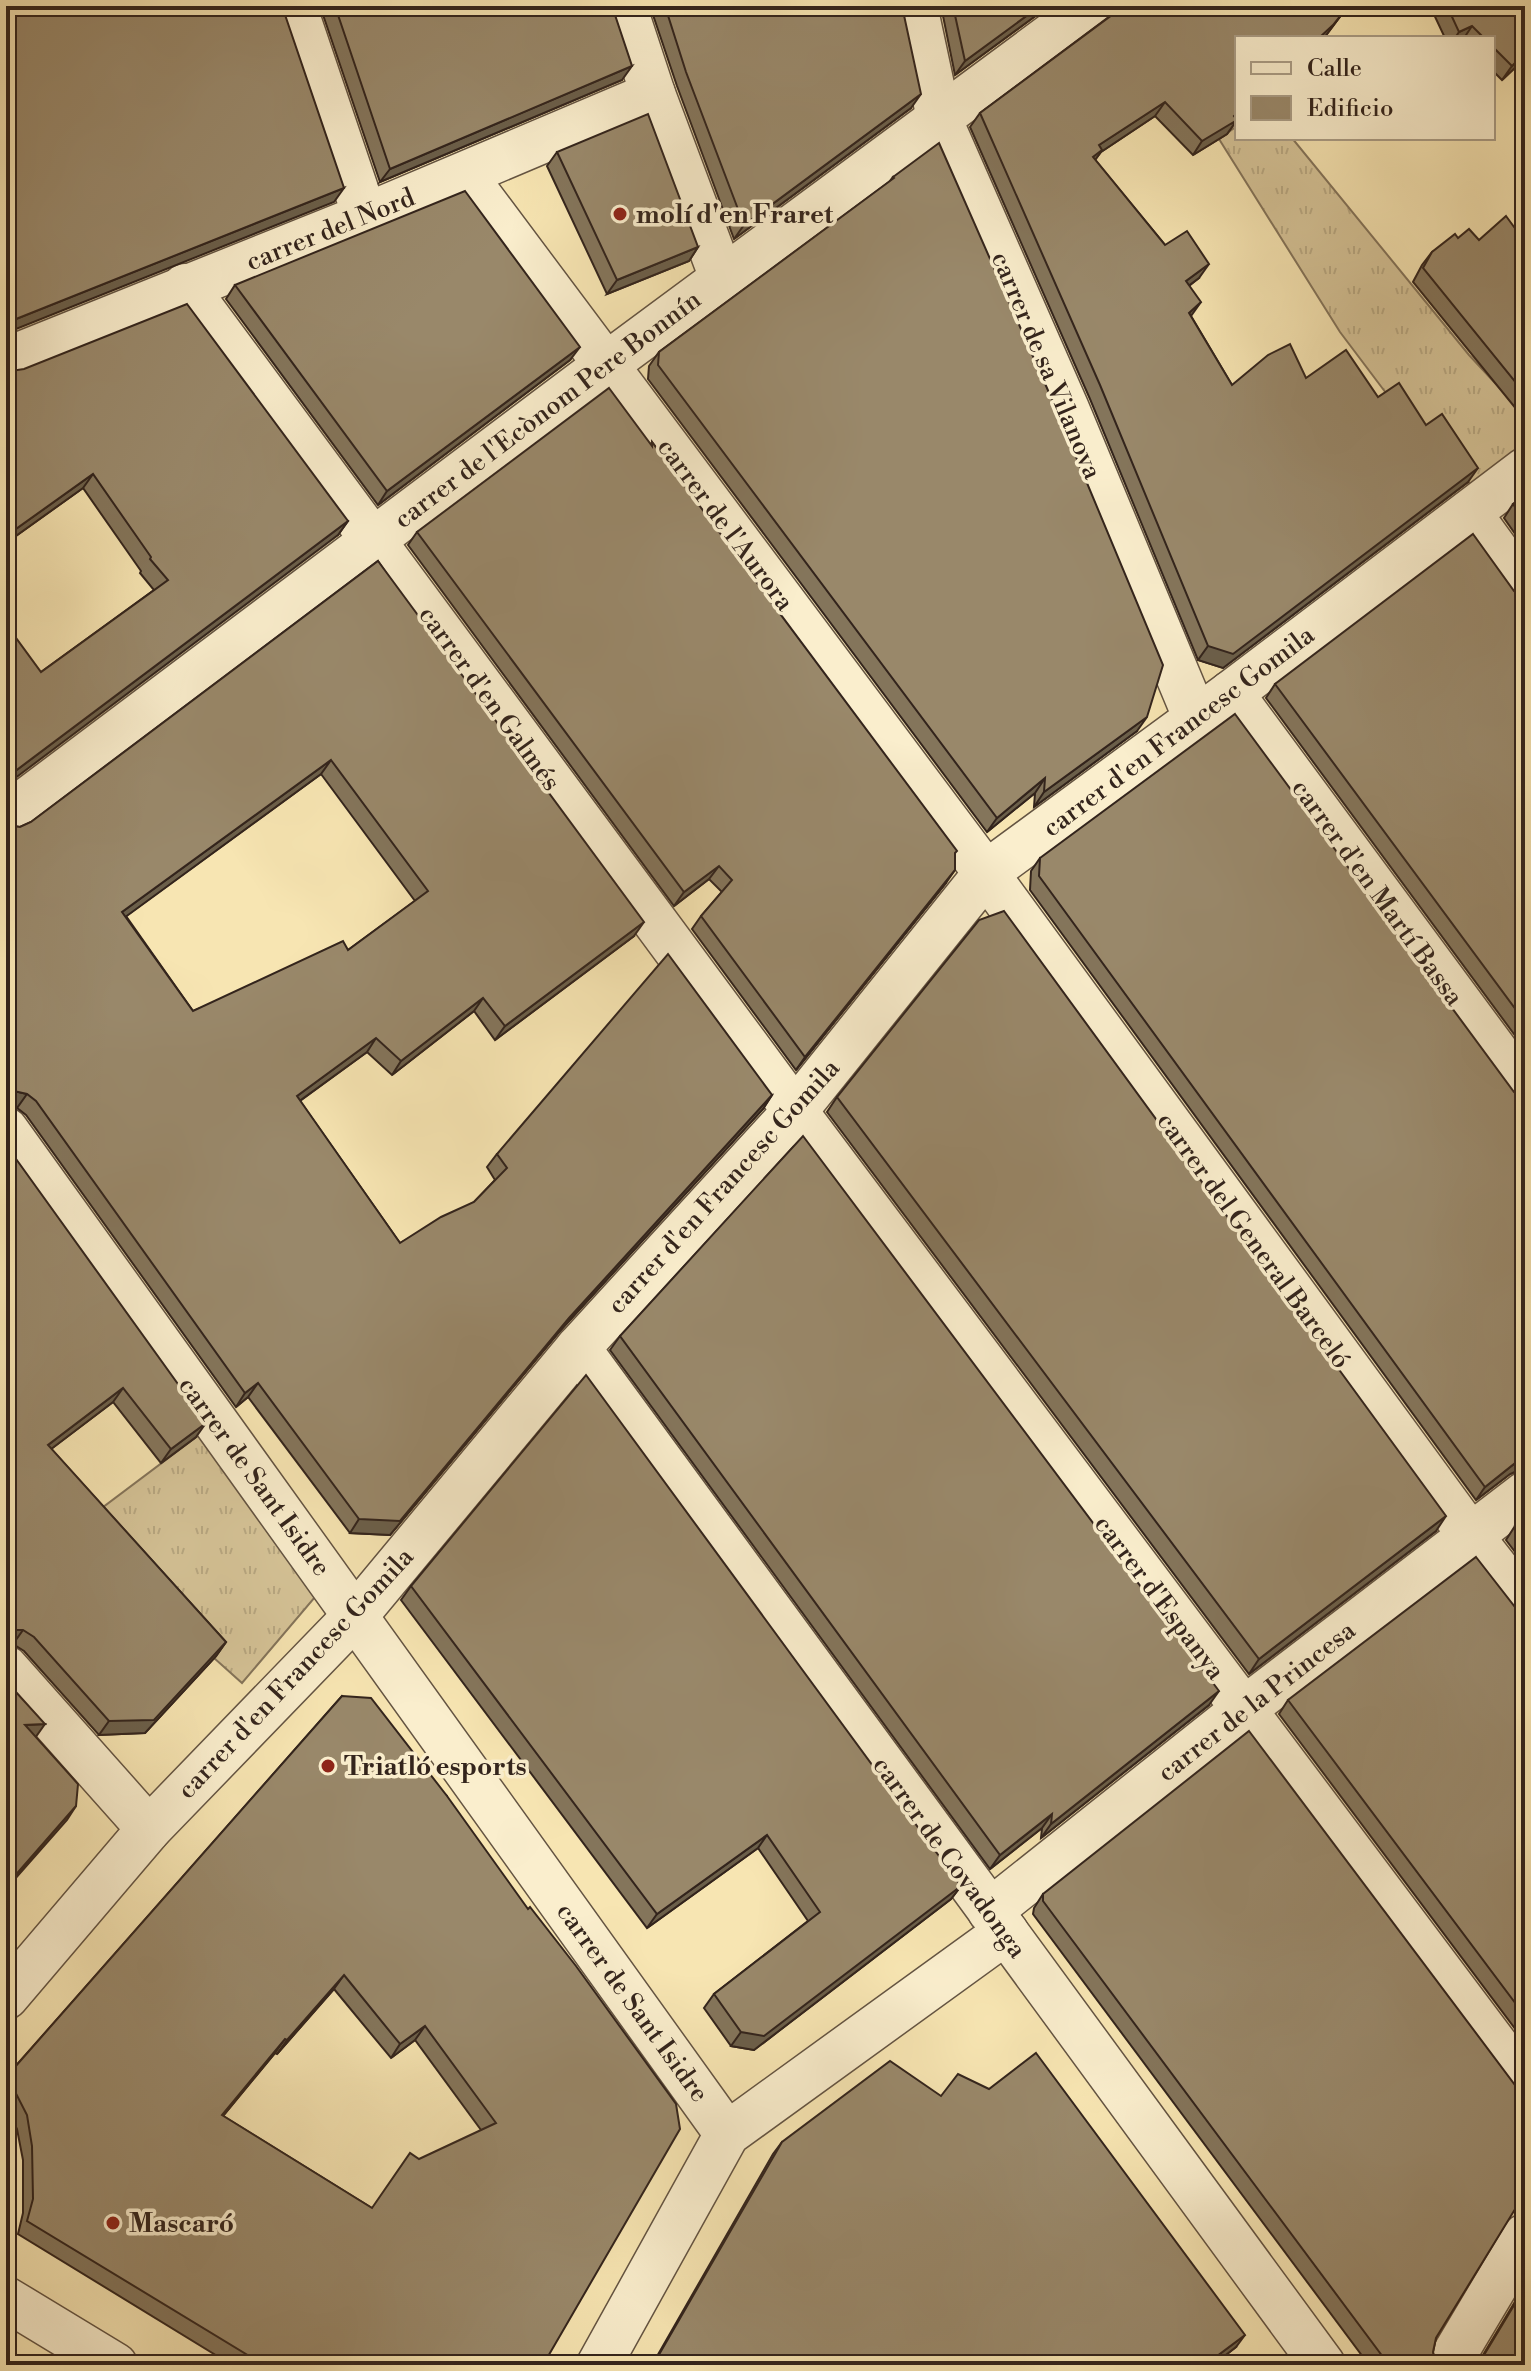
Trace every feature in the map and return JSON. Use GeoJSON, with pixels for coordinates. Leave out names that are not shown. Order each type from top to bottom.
{"type":"FeatureCollection","features":[{"type":"Feature","properties":{"kind":"street"},"geometry":{"type":"LineString","coordinates":[[294,6],[365,216]]}},
{"type":"Feature","properties":{"kind":"street"},"geometry":{"type":"LineString","coordinates":[[624,6],[653,94],[722,278]]}},
{"type":"Feature","properties":{"kind":"street","name":"carrer de sa Vilanova"},"geometry":{"type":"LineString","coordinates":[[915,6],[939,118],[1067,409],[1196,719]]}},
{"type":"Feature","properties":{"kind":"street","name":"carrer de l'Ecònom Pere Bonnín"},"geometry":{"type":"LineString","coordinates":[[6,816],[722,278],[1091,6]]}},
{"type":"Feature","properties":{"kind":"street","name":"carrer del Nord"},"geometry":{"type":"LineString","coordinates":[[6,360],[365,216],[653,94]]}},
{"type":"Feature","properties":{"kind":"street","name":"carrer de l'Aurora"},"geometry":{"type":"LineString","coordinates":[[464,175],[986,873]]}},
{"type":"Feature","properties":{"kind":"street","name":"carrer d'en Galmés"},"geometry":{"type":"LineString","coordinates":[[185,286],[795,1111]]}},
{"type":"Feature","properties":{"kind":"street","name":"carrer d'en Francesc Gomila"},"geometry":{"type":"LineString","coordinates":[[6,1997],[149,1829],[356,1615],[578,1348],[795,1111],[986,873],[1231,693],[1525,470]]}},
{"type":"Feature","properties":{"kind":"street"},"geometry":{"type":"LineString","coordinates":[[1469,513],[1525,590]]}},
{"type":"Feature","properties":{"kind":"street","name":"carrer d'en Martí Bassa"},"geometry":{"type":"LineString","coordinates":[[1231,693],[1525,1091]]}},
{"type":"Feature","properties":{"kind":"street","name":"carrer del General Barceló"},"geometry":{"type":"LineString","coordinates":[[986,873],[1470,1535],[1525,1605]]}},
{"type":"Feature","properties":{"kind":"street","name":"carrer d'Espanya"},"geometry":{"type":"LineString","coordinates":[[795,1111],[1525,2084]]}},
{"type":"Feature","properties":{"kind":"street","name":"carrer de Sant Isidre"},"geometry":{"type":"LineString","coordinates":[[6,1130],[727,2134]]}},
{"type":"Feature","properties":{"kind":"street","name":"carrer de Covadonga"},"geometry":{"type":"LineString","coordinates":[[578,1348],[1323,2365]]}},
{"type":"Feature","properties":{"kind":"street","name":"carrer de la Princesa"},"geometry":{"type":"LineString","coordinates":[[727,2134],[998,1922],[1244,1709],[1525,1494]]}},
{"type":"Feature","properties":{"kind":"street"},"geometry":{"type":"LineString","coordinates":[[6,1668],[149,1829]]}},
{"type":"Feature","properties":{"kind":"street"},"geometry":{"type":"LineString","coordinates":[[599,2365],[727,2134]]}},
{"type":"Feature","properties":{"kind":"street"},"geometry":{"type":"LineString","coordinates":[[1448,2365],[1525,2236]]}},
{"type":"Feature","properties":{"kind":"street"},"geometry":{"type":"LineString","coordinates":[[6,2299],[115,2365]]}},
{"type":"Feature","properties":{"kind":"green space"},"geometry":{"type":"Polygon","coordinates":[[[1235,127],[1235,140],[1294,140],[1469,355],[1521,411],[1525,417],[1525,451],[1474,490],[1432,428],[1416,439],[1340,332],[1219,139],[1235,127]]]}},
{"type":"Feature","properties":{"kind":"green space"},"geometry":{"type":"Polygon","coordinates":[[[203,1432],[321,1590],[242,1683],[214,1658],[216,1656],[90,1517],[203,1432]]]}},
{"type":"Feature","properties":{"kind":"building"},"geometry":{"type":"Polygon","coordinates":[[[6,6],[282,6],[344,188],[6,323],[6,6]]]}},
{"type":"Feature","properties":{"kind":"building"},"geometry":{"type":"Polygon","coordinates":[[[335,6],[612,6],[632,66],[390,169],[335,6]]]}},
{"type":"Feature","properties":{"kind":"building"},"geometry":{"type":"Polygon","coordinates":[[[665,6],[902,6],[921,94],[744,225],[686,72],[665,6]]]}},
{"type":"Feature","properties":{"kind":"building"},"geometry":{"type":"Polygon","coordinates":[[[953,6],[1040,6],[965,61],[953,6]]]}},
{"type":"Feature","properties":{"kind":"building"},"geometry":{"type":"Polygon","coordinates":[[[1120,6],[1348,6],[1321,36],[1235,36],[1235,121],[1202,141],[1165,102],[1099,145],[1102,150],[1093,157],[1165,245],[1187,231],[1209,264],[1186,281],[1201,302],[1189,313],[1232,385],[1268,355],[1290,344],[1306,378],[1346,350],[1378,397],[1399,383],[1426,425],[1442,414],[1478,468],[1233,654],[1208,646],[1100,385],[980,113],[1120,6]]]}},
{"type":"Feature","properties":{"kind":"building"},"geometry":{"type":"Polygon","coordinates":[[[1447,6],[1525,6],[1525,53],[1512,66],[1495,49],[1495,36],[1482,36],[1472,26],[1459,32],[1447,6]]]}},
{"type":"Feature","properties":{"kind":"building","name":"molí d'en Fraret"},"geometry":{"type":"Polygon","coordinates":[[[648,114],[698,247],[617,280],[557,152],[648,114]]]}},
{"type":"Feature","properties":{"kind":"building"},"geometry":{"type":"Polygon","coordinates":[[[939,143],[1054,404],[1163,665],[1147,717],[1044,792],[1045,778],[997,818],[658,365],[659,352],[939,143]]]}},
{"type":"Feature","properties":{"kind":"building"},"geometry":{"type":"Polygon","coordinates":[[[465,191],[580,347],[387,491],[235,285],[465,191]]]}},
{"type":"Feature","properties":{"kind":"building"},"geometry":{"type":"Polygon","coordinates":[[[1506,216],[1525,242],[1525,394],[1423,268],[1432,252],[1455,234],[1458,238],[1469,229],[1479,240],[1506,216]]]}},
{"type":"Feature","properties":{"kind":"building"},"geometry":{"type":"Polygon","coordinates":[[[187,304],[348,521],[6,778],[6,645],[16,638],[41,672],[168,580],[150,559],[93,474],[6,536],[6,368],[11,371],[24,369],[187,304]]]}},
{"type":"Feature","properties":{"kind":"building"},"geometry":{"type":"Polygon","coordinates":[[[609,388],[957,851],[955,870],[805,1057],[701,916],[732,880],[719,866],[684,892],[417,532],[609,388]]]}},
{"type":"Feature","properties":{"kind":"building"},"geometry":{"type":"Polygon","coordinates":[[[1525,496],[1525,521],[1513,504],[1525,496]]]}},
{"type":"Feature","properties":{"kind":"building"},"geometry":{"type":"Polygon","coordinates":[[[1473,534],[1514,591],[1525,599],[1525,1022],[1275,684],[1473,534]]]}},
{"type":"Feature","properties":{"kind":"building"},"geometry":{"type":"Polygon","coordinates":[[[378,561],[644,922],[505,1026],[483,998],[401,1061],[376,1038],[297,1096],[400,1243],[441,1217],[474,1202],[507,1168],[497,1154],[668,954],[772,1095],[569,1318],[400,1521],[359,1519],[258,1383],[245,1393],[36,1101],[27,1094],[14,1091],[6,1094],[6,825],[20,827],[31,822],[378,561]],[[331,760],[122,912],[193,1011],[343,941],[348,950],[428,891],[331,760]]]}},
{"type":"Feature","properties":{"kind":"building"},"geometry":{"type":"Polygon","coordinates":[[[1235,714],[1514,1092],[1525,1100],[1525,1458],[1485,1487],[1039,876],[1040,858],[1235,714]]]}},
{"type":"Feature","properties":{"kind":"building"},"geometry":{"type":"Polygon","coordinates":[[[1004,911],[1446,1516],[1259,1659],[837,1097],[979,920],[1004,911]]]}},
{"type":"Feature","properties":{"kind":"building"},"geometry":{"type":"Polygon","coordinates":[[[803,1136],[1219,1691],[1051,1824],[1052,1814],[1000,1855],[620,1336],[803,1136]]]}},
{"type":"Feature","properties":{"kind":"building"},"geometry":{"type":"Polygon","coordinates":[[[6,1145],[206,1423],[171,1449],[123,1388],[48,1445],[226,1642],[154,1720],[109,1721],[34,1637],[23,1630],[6,1632],[6,1145]]]}},
{"type":"Feature","properties":{"kind":"building"},"geometry":{"type":"Polygon","coordinates":[[[586,1375],[961,1886],[764,2036],[741,2032],[714,1994],[820,1912],[767,1835],[657,1914],[411,1586],[586,1375]]]}},
{"type":"Feature","properties":{"kind":"building"},"geometry":{"type":"Polygon","coordinates":[[[1525,1519],[1525,1539],[1515,1526],[1525,1519]]]}},
{"type":"Feature","properties":{"kind":"building"},"geometry":{"type":"Polygon","coordinates":[[[1476,1557],[1515,1607],[1525,1614],[1525,2016],[1288,1700],[1476,1557]]]}},
{"type":"Feature","properties":{"kind":"building"},"geometry":{"type":"Polygon","coordinates":[[[6,1681],[45,1724],[25,1725],[78,1784],[76,1806],[6,1886],[6,1681]]]}},
{"type":"Feature","properties":{"kind":"building"},"geometry":{"type":"Polygon","coordinates":[[[342,1696],[371,1698],[447,1796],[528,1909],[530,1907],[576,1966],[676,2104],[680,2129],[543,2365],[264,2365],[27,2221],[33,2199],[32,2146],[27,2115],[7,2076],[342,1696]],[[344,1975],[285,2039],[222,2115],[372,2208],[410,2153],[419,2159],[496,2123],[425,2026],[400,2044],[344,1975]]]}},
{"type":"Feature","properties":{"kind":"building"},"geometry":{"type":"Polygon","coordinates":[[[1249,1731],[1515,2085],[1525,2093],[1525,2193],[1436,2338],[1433,2352],[1437,2365],[1389,2365],[1043,1901],[1043,1894],[1249,1731]]]}},
{"type":"Feature","properties":{"kind":"building"},"geometry":{"type":"Polygon","coordinates":[[[1036,2053],[1245,2335],[1205,2365],[653,2365],[782,2142],[890,2061],[941,2096],[958,2074],[989,2089],[1036,2053]]]}},
{"type":"Feature","properties":{"kind":"building"},"geometry":{"type":"Polygon","coordinates":[[[1525,2287],[1525,2365],[1478,2365],[1525,2287]]]}},
{"type":"Feature","properties":{"kind":"place","name":"molí d'en Fraret"},"geometry":{"type":"Point","coordinates":[620,214]}},
{"type":"Feature","properties":{"kind":"place","name":"Triatló esports"},"geometry":{"type":"Point","coordinates":[328,1766]}},
{"type":"Feature","properties":{"kind":"place","name":"Mascaró"},"geometry":{"type":"Point","coordinates":[113,2223]}}]}
